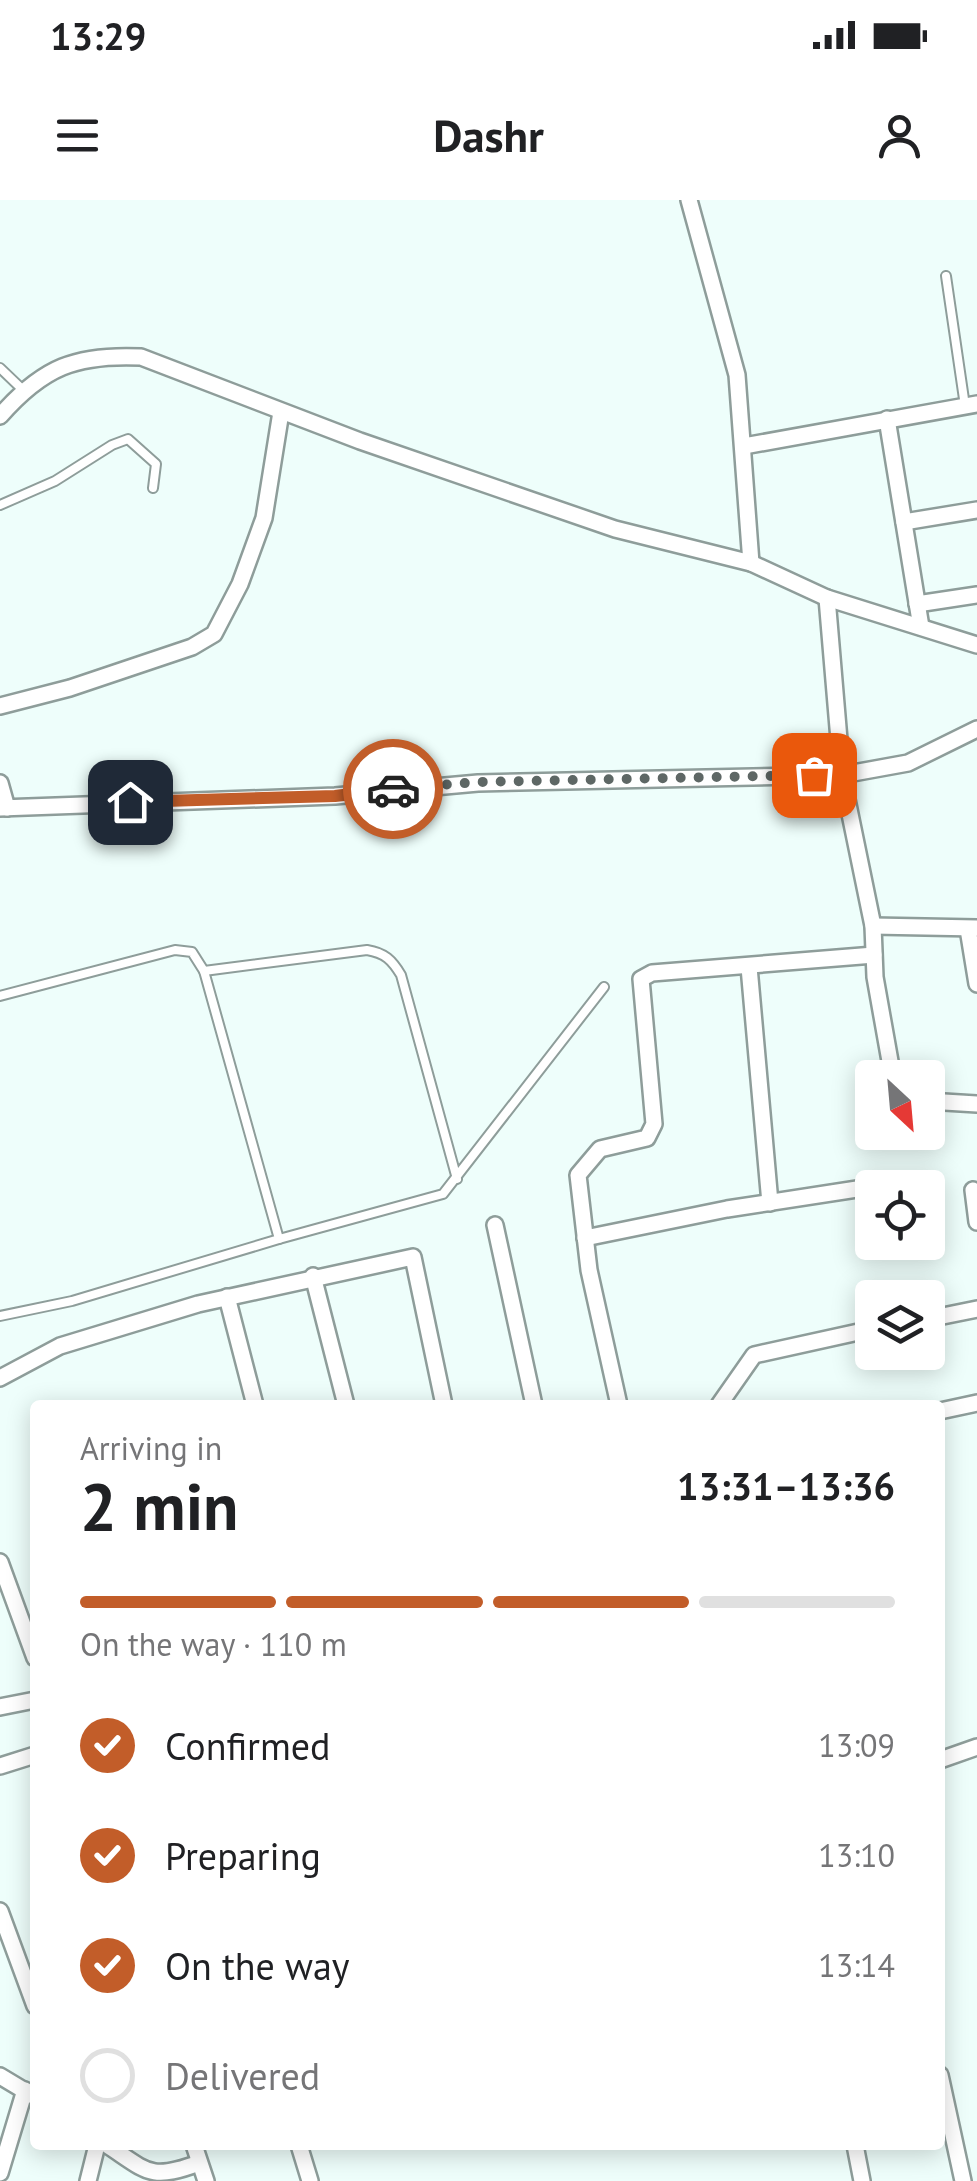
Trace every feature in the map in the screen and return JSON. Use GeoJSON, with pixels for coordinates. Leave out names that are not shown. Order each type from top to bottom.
{"type":"FeatureCollection","features":[{"type":"Feature","properties":{"kind":"street"},"geometry":{"type":"LineString","coordinates":[[689,200],[737,375],[750,563]]}},
{"type":"Feature","properties":{"kind":"street"},"geometry":{"type":"LineString","coordinates":[[0,416],[22,390],[50,370],[104,355],[141,357],[281,412],[615,529],[750,563],[827,598],[977,645]]}},
{"type":"Feature","properties":{"kind":"street"},"geometry":{"type":"LineString","coordinates":[[744,446],[971,405]]}},
{"type":"Feature","properties":{"kind":"street"},"geometry":{"type":"LineString","coordinates":[[0,706],[70,688],[174,653],[214,634],[240,584],[264,518],[281,412]]}},
{"type":"Feature","properties":{"kind":"street"},"geometry":{"type":"LineString","coordinates":[[886,419],[921,627]]}},
{"type":"Feature","properties":{"kind":"street"},"geometry":{"type":"LineString","coordinates":[[904,522],[977,510]]}},
{"type":"Feature","properties":{"kind":"street"},"geometry":{"type":"LineString","coordinates":[[917,604],[977,595]]}},
{"type":"Feature","properties":{"kind":"street"},"geometry":{"type":"LineString","coordinates":[[827,598],[842,774],[873,926],[890,1060]]}},
{"type":"Feature","properties":{"kind":"street"},"geometry":{"type":"LineString","coordinates":[[0,783],[3,808],[335,796],[478,782],[842,774],[908,763],[977,729]]}},
{"type":"Feature","properties":{"kind":"street"},"geometry":{"type":"LineString","coordinates":[[873,926],[972,928],[977,984]]}},
{"type":"Feature","properties":{"kind":"street"},"geometry":{"type":"LineString","coordinates":[[618,1400],[602,1340],[578,1175],[600,1149],[647,1138],[654,1124],[640,978],[874,955]]}},
{"type":"Feature","properties":{"kind":"street"},"geometry":{"type":"LineString","coordinates":[[749,967],[770,1202]]}},
{"type":"Feature","properties":{"kind":"street"},"geometry":{"type":"LineString","coordinates":[[945,1102],[977,1104]]}},
{"type":"Feature","properties":{"kind":"street"},"geometry":{"type":"LineString","coordinates":[[585,1238],[855,1190]]}},
{"type":"Feature","properties":{"kind":"street"},"geometry":{"type":"LineString","coordinates":[[973,1190],[977,1222]]}},
{"type":"Feature","properties":{"kind":"street"},"geometry":{"type":"LineString","coordinates":[[495,1225],[533,1400]]}},
{"type":"Feature","properties":{"kind":"street"},"geometry":{"type":"LineString","coordinates":[[0,1378],[60,1346],[227,1296],[413,1257],[443,1400]]}},
{"type":"Feature","properties":{"kind":"street"},"geometry":{"type":"LineString","coordinates":[[313,1276],[345,1400]]}},
{"type":"Feature","properties":{"kind":"street"},"geometry":{"type":"LineString","coordinates":[[227,1296],[254,1400]]}},
{"type":"Feature","properties":{"kind":"street"},"geometry":{"type":"LineString","coordinates":[[945,1315],[977,1309]]}},
{"type":"Feature","properties":{"kind":"street"},"geometry":{"type":"LineString","coordinates":[[722,1400],[754,1354],[855,1333]]}},
{"type":"Feature","properties":{"kind":"street"},"geometry":{"type":"LineString","coordinates":[[945,1410],[977,1403]]}},
{"type":"Feature","properties":{"kind":"street"},"geometry":{"type":"LineString","coordinates":[[0,1562],[4,1583],[30,1646]]}},
{"type":"Feature","properties":{"kind":"street"},"geometry":{"type":"LineString","coordinates":[[0,1707],[30,1701]]}},
{"type":"Feature","properties":{"kind":"street"},"geometry":{"type":"LineString","coordinates":[[945,1758],[977,1747]]}},
{"type":"Feature","properties":{"kind":"street"},"geometry":{"type":"LineString","coordinates":[[0,1766],[30,1757]]}},
{"type":"Feature","properties":{"kind":"street"},"geometry":{"type":"LineString","coordinates":[[0,1912],[30,1993]]}},
{"type":"Feature","properties":{"kind":"street"},"geometry":{"type":"LineString","coordinates":[[0,2076],[30,2093],[0,2173]]}},
{"type":"Feature","properties":{"kind":"street"},"geometry":{"type":"LineString","coordinates":[[945,2098],[963,2181]]}},
{"type":"Feature","properties":{"kind":"street"},"geometry":{"type":"LineString","coordinates":[[88,2181],[95,2150]]}},
{"type":"Feature","properties":{"kind":"street"},"geometry":{"type":"LineString","coordinates":[[115,2150],[154,2175],[169,2175],[198,2163]]}},
{"type":"Feature","properties":{"kind":"street"},"geometry":{"type":"LineString","coordinates":[[195,2150],[206,2181]]}},
{"type":"Feature","properties":{"kind":"street"},"geometry":{"type":"LineString","coordinates":[[301,2150],[310,2181]]}},
{"type":"Feature","properties":{"kind":"street"},"geometry":{"type":"LineString","coordinates":[[856,2150],[862,2181]]}},
{"type":"Feature","properties":{"kind":"lane"},"geometry":{"type":"LineString","coordinates":[[946,276],[971,405]]}},
{"type":"Feature","properties":{"kind":"lane"},"geometry":{"type":"LineString","coordinates":[[0,368],[22,390]]}},
{"type":"Feature","properties":{"kind":"lane"},"geometry":{"type":"LineString","coordinates":[[0,505],[128,439],[156,464],[153,488]]}},
{"type":"Feature","properties":{"kind":"lane"},"geometry":{"type":"LineString","coordinates":[[0,996],[175,950],[192,952],[204,971],[279,1240]]}},
{"type":"Feature","properties":{"kind":"lane"},"geometry":{"type":"LineString","coordinates":[[204,971],[367,950],[382,953],[392,961],[401,975],[458,1179]]}},
{"type":"Feature","properties":{"kind":"lane"},"geometry":{"type":"LineString","coordinates":[[0,1316],[72,1301],[442,1194],[458,1179],[604,986]]}},
{"type":"Feature","properties":{"kind":"way so far"},"geometry":{"type":"LineString","coordinates":[[393,789],[478,782],[814,775]]}},
{"type":"Feature","properties":{"kind":"route"},"geometry":{"type":"LineString","coordinates":[[130,802],[335,796],[393,789]]}}]}
